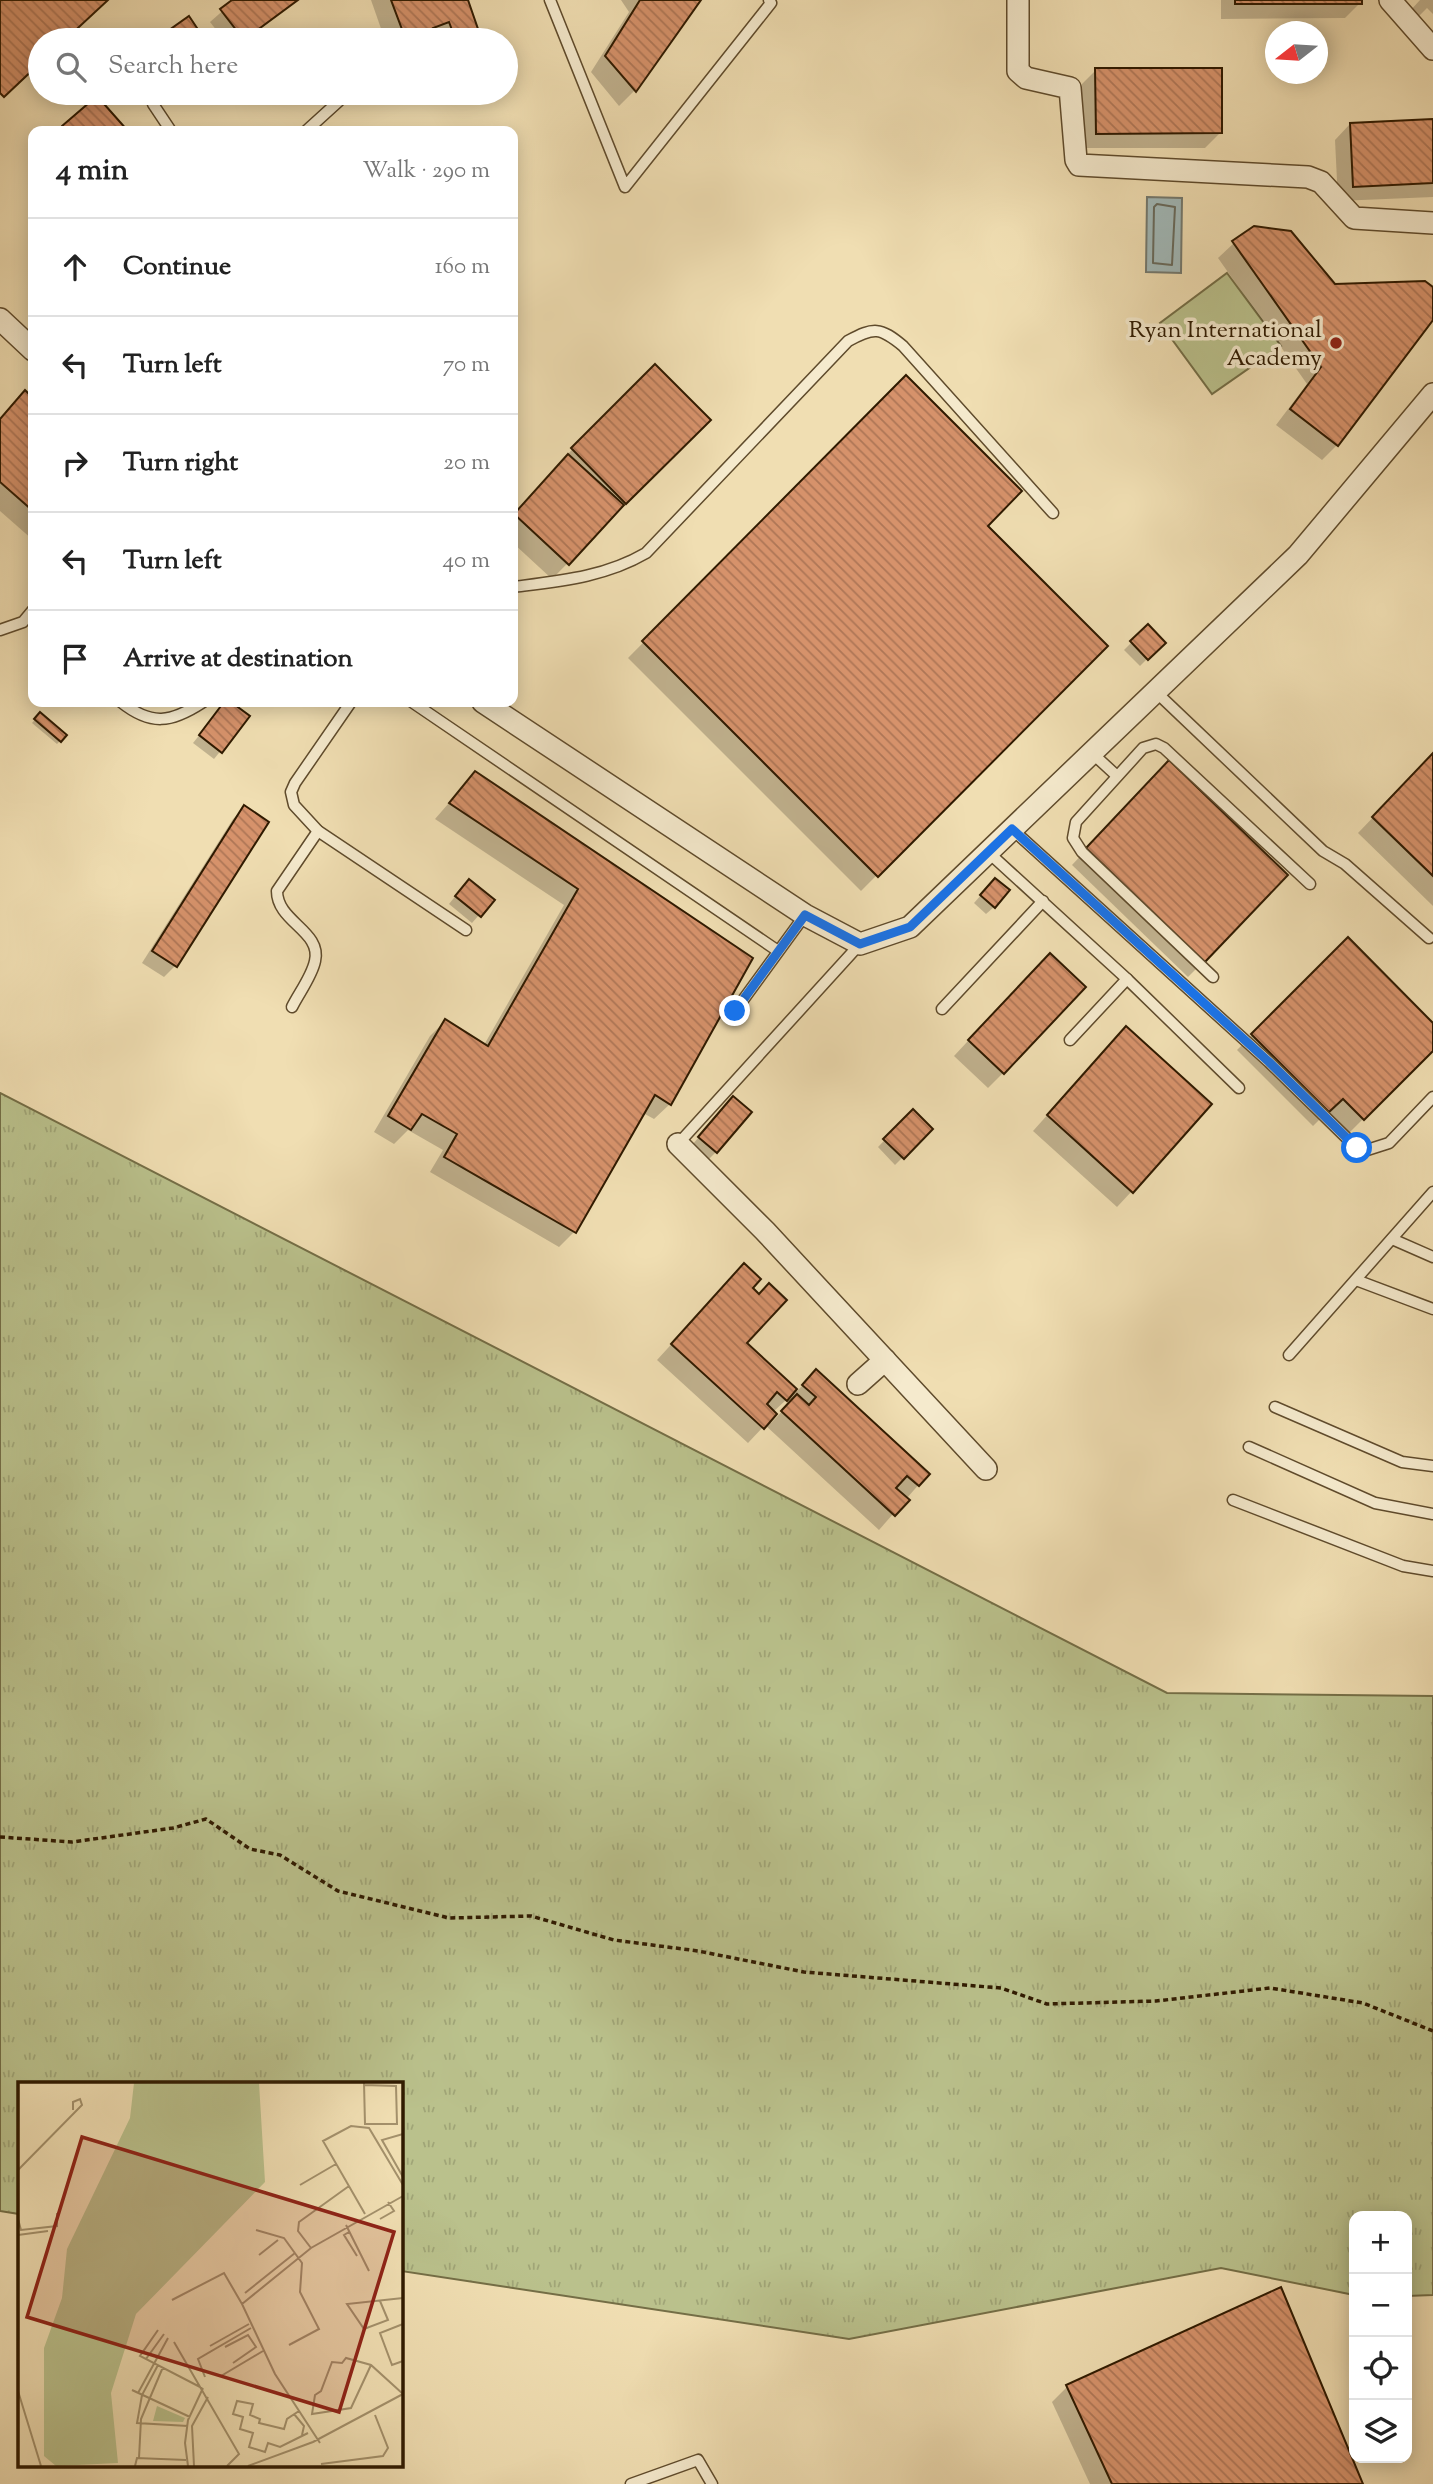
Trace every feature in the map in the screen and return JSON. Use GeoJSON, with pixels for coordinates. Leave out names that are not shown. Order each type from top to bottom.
{"type":"FeatureCollection","features":[{"type":"Feature","properties":{"kind":"street"},"geometry":{"type":"LineString","coordinates":[[1018,0],[1018,71],[1026,78],[1070,88],[1076,160],[1079,165],[1308,177],[1321,182],[1354,218],[1433,223]]}},
{"type":"Feature","properties":{"kind":"street"},"geometry":{"type":"LineString","coordinates":[[1390,0],[1433,49]]}},
{"type":"Feature","properties":{"kind":"street"},"geometry":{"type":"LineString","coordinates":[[0,319],[28,344]]}},
{"type":"Feature","properties":{"kind":"street"},"geometry":{"type":"LineString","coordinates":[[491,707],[805,915],[860,944],[910,927],[1156,692],[1298,555],[1433,394]]}},
{"type":"Feature","properties":{"kind":"street"},"geometry":{"type":"LineString","coordinates":[[678,1144],[765,1231],[986,1469]]}},
{"type":"Feature","properties":{"kind":"street"},"geometry":{"type":"LineString","coordinates":[[858,1384],[885,1360]]}},
{"type":"Feature","properties":{"kind":"lane"},"geometry":{"type":"LineString","coordinates":[[550,0],[625,187],[771,3],[769,0]]}},
{"type":"Feature","properties":{"kind":"lane"},"geometry":{"type":"LineString","coordinates":[[154,105],[168,126]]}},
{"type":"Feature","properties":{"kind":"lane"},"geometry":{"type":"LineString","coordinates":[[311,126],[334,105]]}},
{"type":"Feature","properties":{"kind":"lane"},"geometry":{"type":"LineString","coordinates":[[518,586],[581,578],[623,566],[646,553],[848,341],[867,331],[885,331],[903,346],[1053,513]]}},
{"type":"Feature","properties":{"kind":"lane"},"geometry":{"type":"LineString","coordinates":[[0,630],[23,622],[28,616]]}},
{"type":"Feature","properties":{"kind":"lane"},"geometry":{"type":"LineString","coordinates":[[23,622],[28,626]]}},
{"type":"Feature","properties":{"kind":"lane"},"geometry":{"type":"LineString","coordinates":[[1156,692],[1323,851],[1345,864],[1430,938]]}},
{"type":"Feature","properties":{"kind":"lane"},"geometry":{"type":"LineString","coordinates":[[127,707],[141,718],[152,719],[178,715],[193,707]]}},
{"type":"Feature","properties":{"kind":"lane"},"geometry":{"type":"LineString","coordinates":[[348,707],[291,792],[299,813],[318,831],[466,930]]}},
{"type":"Feature","properties":{"kind":"lane"},"geometry":{"type":"LineString","coordinates":[[419,707],[778,951]]}},
{"type":"Feature","properties":{"kind":"lane"},"geometry":{"type":"LineString","coordinates":[[1213,977],[1082,852],[1073,838],[1076,822],[1150,744],[1164,748],[1310,884]]}},
{"type":"Feature","properties":{"kind":"lane"},"geometry":{"type":"LineString","coordinates":[[1092,753],[1117,776]]}},
{"type":"Feature","properties":{"kind":"lane"},"geometry":{"type":"LineString","coordinates":[[1012,829],[1269,1062],[1357,1148],[1364,1151],[1388,1143],[1433,1097]]}},
{"type":"Feature","properties":{"kind":"lane"},"geometry":{"type":"LineString","coordinates":[[292,1007],[315,961],[315,950],[303,930],[282,912],[277,902],[277,891],[318,831]]}},
{"type":"Feature","properties":{"kind":"lane"},"geometry":{"type":"LineString","coordinates":[[988,852],[1127,979],[1239,1088]]}},
{"type":"Feature","properties":{"kind":"lane"},"geometry":{"type":"LineString","coordinates":[[942,1009],[1043,901]]}},
{"type":"Feature","properties":{"kind":"lane"},"geometry":{"type":"LineString","coordinates":[[735,1011],[805,915]]}},
{"type":"Feature","properties":{"kind":"lane"},"geometry":{"type":"LineString","coordinates":[[678,1144],[860,944]]}},
{"type":"Feature","properties":{"kind":"lane"},"geometry":{"type":"LineString","coordinates":[[1070,1041],[1127,979]]}},
{"type":"Feature","properties":{"kind":"lane"},"geometry":{"type":"LineString","coordinates":[[1289,1355],[1433,1192]]}},
{"type":"Feature","properties":{"kind":"lane"},"geometry":{"type":"LineString","coordinates":[[1392,1239],[1433,1257]]}},
{"type":"Feature","properties":{"kind":"lane"},"geometry":{"type":"LineString","coordinates":[[1356,1280],[1433,1308]]}},
{"type":"Feature","properties":{"kind":"lane"},"geometry":{"type":"LineString","coordinates":[[1275,1407],[1402,1462],[1433,1466]]}},
{"type":"Feature","properties":{"kind":"lane"},"geometry":{"type":"LineString","coordinates":[[1249,1447],[1375,1503],[1433,1514]]}},
{"type":"Feature","properties":{"kind":"lane"},"geometry":{"type":"LineString","coordinates":[[1233,1500],[1403,1566],[1433,1571]]}},
{"type":"Feature","properties":{"kind":"lane"},"geometry":{"type":"LineString","coordinates":[[631,2484],[698,2460],[712,2484]]}},
{"type":"Feature","properties":{"kind":"path"},"geometry":{"type":"LineString","coordinates":[[0,1837],[72,1842],[173,1828],[205,1819],[250,1849],[281,1856],[338,1891],[449,1918],[531,1916],[614,1940],[698,1951],[804,1972],[1001,1988],[1047,2004],[1144,2002],[1270,1988],[1363,2003],[1433,2031]]}},
{"type":"Feature","properties":{"kind":"green space"},"geometry":{"type":"Polygon","coordinates":[[[1227,273],[1281,346],[1212,394],[1160,323],[1227,273]]]}},
{"type":"Feature","properties":{"kind":"green space"},"geometry":{"type":"Polygon","coordinates":[[[0,1093],[1167,1693],[1433,1696],[1433,2295],[1412,2296],[1412,2211],[1349,2211],[1349,2294],[1221,2268],[849,2339],[402,2271],[402,2082],[18,2082],[18,2214],[0,2211],[0,1093]]]}},
{"type":"Feature","properties":{"kind":"water"},"geometry":{"type":"Polygon","coordinates":[[[1147,197],[1182,198],[1181,273],[1146,272],[1147,197]]]}},
{"type":"Feature","properties":{"kind":"building"},"geometry":{"type":"Polygon","coordinates":[[[0,0],[108,0],[78,28],[28,28],[28,74],[4,97],[0,93],[0,0]]]}},
{"type":"Feature","properties":{"kind":"building"},"geometry":{"type":"Polygon","coordinates":[[[232,0],[298,0],[260,28],[235,28],[220,9],[232,0]]]}},
{"type":"Feature","properties":{"kind":"building"},"geometry":{"type":"Polygon","coordinates":[[[391,0],[468,0],[478,28],[451,28],[449,22],[433,28],[402,28],[391,0]]]}},
{"type":"Feature","properties":{"kind":"building"},"geometry":{"type":"Polygon","coordinates":[[[640,0],[701,0],[636,92],[605,56],[640,0]]]}},
{"type":"Feature","properties":{"kind":"building"},"geometry":{"type":"Polygon","coordinates":[[[1235,0],[1362,0],[1362,4],[1235,4],[1235,0]]]}},
{"type":"Feature","properties":{"kind":"building"},"geometry":{"type":"Polygon","coordinates":[[[189,16],[197,28],[172,28],[189,16]]]}},
{"type":"Feature","properties":{"kind":"building"},"geometry":{"type":"Polygon","coordinates":[[[1095,68],[1222,68],[1222,133],[1096,134],[1095,68]]]}},
{"type":"Feature","properties":{"kind":"building"},"geometry":{"type":"Polygon","coordinates":[[[86,105],[105,105],[124,126],[62,126],[86,105]]]}},
{"type":"Feature","properties":{"kind":"building"},"geometry":{"type":"Polygon","coordinates":[[[1433,119],[1433,183],[1353,187],[1350,123],[1433,119]]]}},
{"type":"Feature","properties":{"kind":"building"},"geometry":{"type":"Polygon","coordinates":[[[1254,226],[1291,231],[1335,284],[1425,281],[1433,287],[1433,320],[1338,446],[1290,409],[1321,367],[1232,241],[1254,226]]]}},
{"type":"Feature","properties":{"kind":"building"},"geometry":{"type":"Polygon","coordinates":[[[655,364],[711,420],[626,504],[571,448],[655,364]]]}},
{"type":"Feature","properties":{"kind":"building"},"geometry":{"type":"Polygon","coordinates":[[[906,375],[1022,491],[988,526],[1108,646],[878,877],[642,641],[906,375]]]}},
{"type":"Feature","properties":{"kind":"building"},"geometry":{"type":"Polygon","coordinates":[[[25,390],[28,393],[28,507],[0,482],[0,419],[25,390]]]}},
{"type":"Feature","properties":{"kind":"building"},"geometry":{"type":"Polygon","coordinates":[[[568,454],[624,505],[569,565],[518,518],[518,510],[568,454]]]}},
{"type":"Feature","properties":{"kind":"building"},"geometry":{"type":"Polygon","coordinates":[[[1148,624],[1166,643],[1148,660],[1130,641],[1148,624]]]}},
{"type":"Feature","properties":{"kind":"building"},"geometry":{"type":"Polygon","coordinates":[[[220,707],[238,707],[250,716],[222,753],[199,735],[220,707]]]}},
{"type":"Feature","properties":{"kind":"building"},"geometry":{"type":"Polygon","coordinates":[[[40,712],[67,735],[61,742],[34,719],[40,712]]]}},
{"type":"Feature","properties":{"kind":"building"},"geometry":{"type":"Polygon","coordinates":[[[1433,753],[1433,876],[1372,817],[1433,753]]]}},
{"type":"Feature","properties":{"kind":"building"},"geometry":{"type":"Polygon","coordinates":[[[1169,760],[1288,875],[1204,963],[1086,848],[1169,760]]]}},
{"type":"Feature","properties":{"kind":"building"},"geometry":{"type":"Polygon","coordinates":[[[475,771],[753,958],[671,1105],[655,1095],[576,1233],[444,1157],[457,1134],[422,1114],[411,1130],[388,1116],[445,1019],[488,1046],[578,889],[449,803],[475,771]]]}},
{"type":"Feature","properties":{"kind":"building"},"geometry":{"type":"Polygon","coordinates":[[[244,805],[269,822],[177,967],[152,951],[244,805]]]}},
{"type":"Feature","properties":{"kind":"building"},"geometry":{"type":"Polygon","coordinates":[[[995,878],[1010,890],[995,908],[980,895],[995,878]]]}},
{"type":"Feature","properties":{"kind":"building"},"geometry":{"type":"Polygon","coordinates":[[[469,879],[495,900],[481,917],[455,896],[469,879]]]}},
{"type":"Feature","properties":{"kind":"building"},"geometry":{"type":"Polygon","coordinates":[[[1348,937],[1433,1023],[1433,1051],[1364,1120],[1343,1099],[1329,1112],[1251,1034],[1348,937]]]}},
{"type":"Feature","properties":{"kind":"building"},"geometry":{"type":"Polygon","coordinates":[[[1050,953],[1086,987],[1004,1074],[968,1040],[1050,953]]]}},
{"type":"Feature","properties":{"kind":"building"},"geometry":{"type":"Polygon","coordinates":[[[1126,1026],[1212,1104],[1133,1193],[1047,1115],[1126,1026]]]}},
{"type":"Feature","properties":{"kind":"building"},"geometry":{"type":"Polygon","coordinates":[[[733,1096],[752,1112],[717,1153],[698,1137],[733,1096]]]}},
{"type":"Feature","properties":{"kind":"building"},"geometry":{"type":"Polygon","coordinates":[[[913,1109],[933,1129],[904,1159],[883,1139],[913,1109]]]}},
{"type":"Feature","properties":{"kind":"building"},"geometry":{"type":"Polygon","coordinates":[[[744,1263],[761,1279],[753,1288],[759,1294],[769,1283],[787,1300],[747,1343],[797,1389],[787,1401],[777,1392],[767,1404],[777,1414],[764,1429],[671,1344],[744,1263]]]}},
{"type":"Feature","properties":{"kind":"building"},"geometry":{"type":"Polygon","coordinates":[[[816,1369],[930,1474],[919,1486],[907,1476],[896,1488],[910,1500],[895,1516],[781,1411],[797,1394],[809,1405],[816,1397],[802,1385],[816,1369]]]}},
{"type":"Feature","properties":{"kind":"building"},"geometry":{"type":"Polygon","coordinates":[[[1281,2287],[1349,2450],[1349,2463],[1354,2463],[1363,2484],[1112,2484],[1066,2385],[1281,2287]]]}},
{"type":"Feature","properties":{"kind":"place","name":"Ryan International Academy"},"geometry":{"type":"Point","coordinates":[1336,343]}},
{"type":"Feature","properties":{"kind":"route"},"geometry":{"type":"LineString","coordinates":[[735,1011],[805,915],[860,944],[910,927],[1012,829],[1269,1062],[1357,1148]]}}]}
